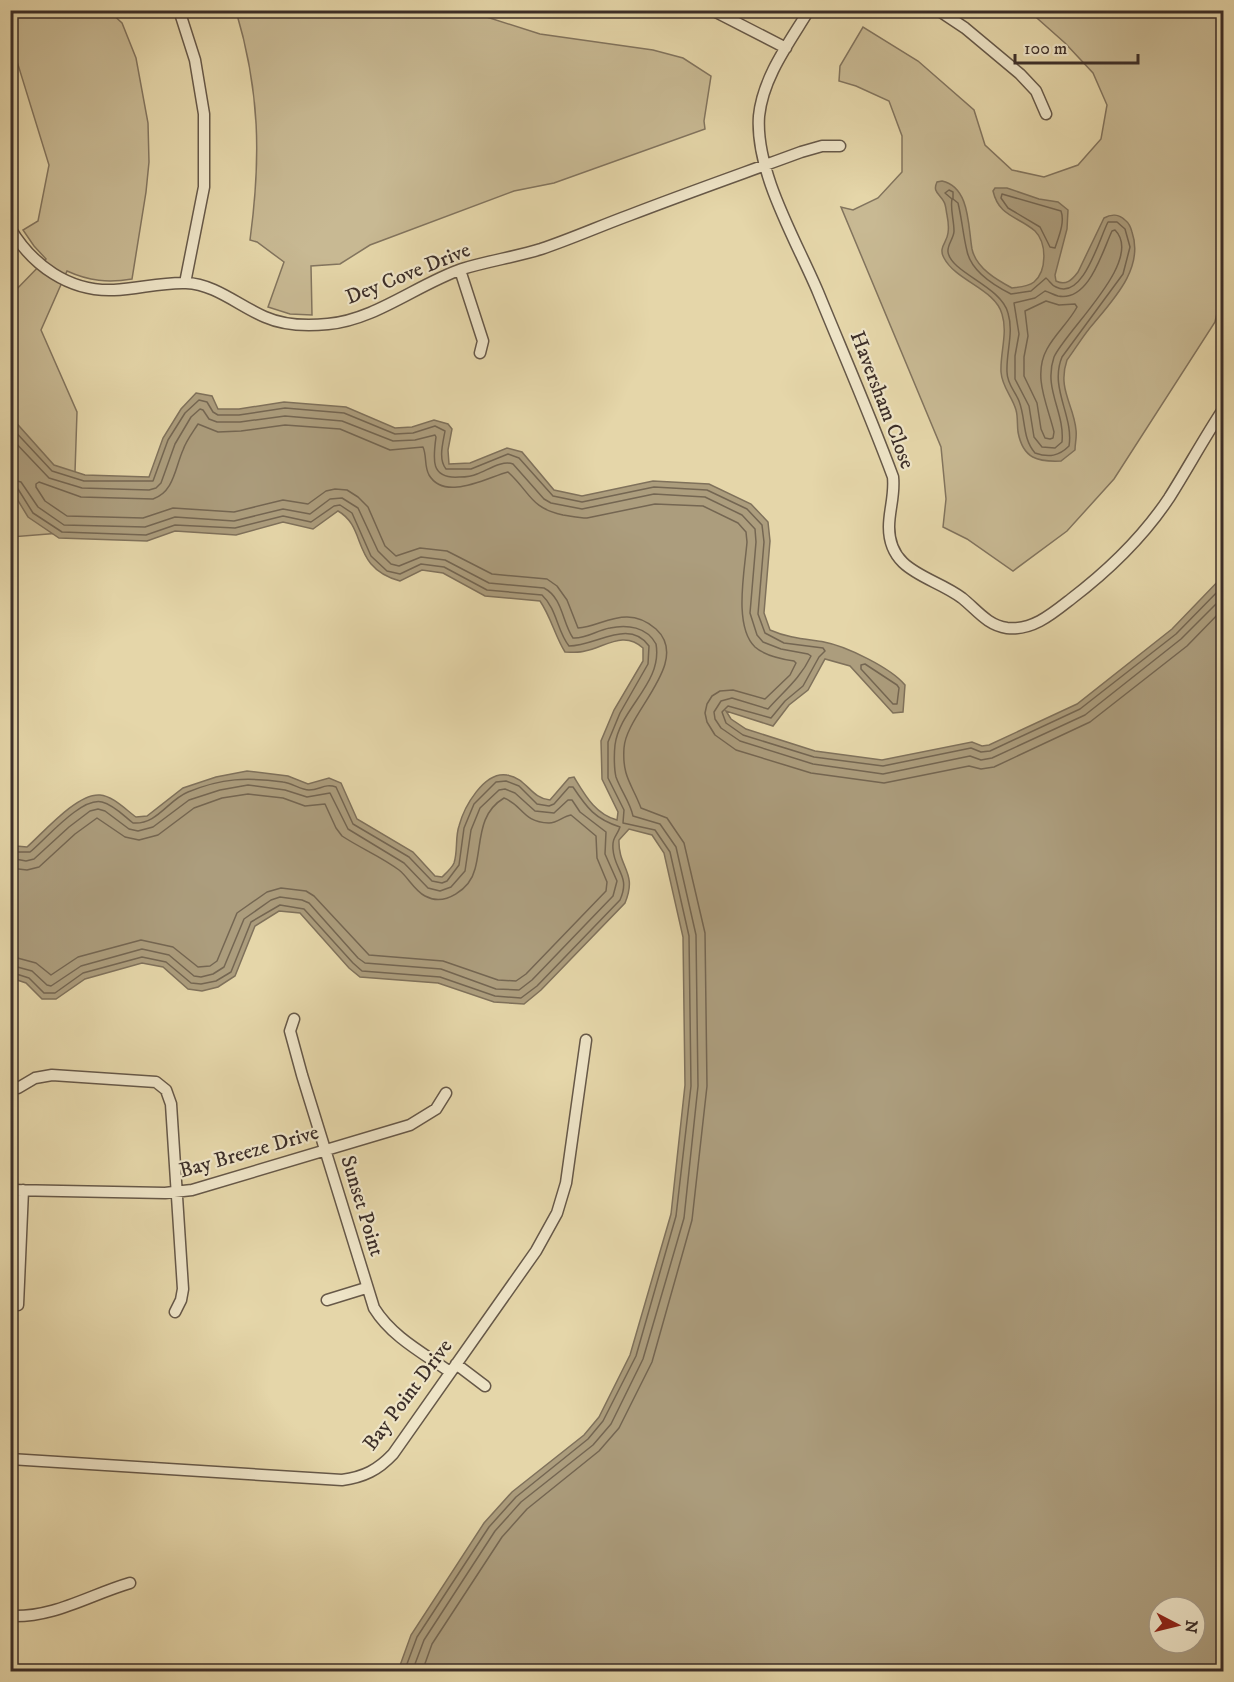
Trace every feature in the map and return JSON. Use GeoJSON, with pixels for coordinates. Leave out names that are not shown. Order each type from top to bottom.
{"type":"FeatureCollection","features":[{"type":"Feature","properties":{"kind":"street"},"geometry":{"type":"LineString","coordinates":[[179,10],[195,60],[204,114],[204,187],[185,283]]}},
{"type":"Feature","properties":{"kind":"street"},"geometry":{"type":"LineString","coordinates":[[712,10],[786,48]]}},
{"type":"Feature","properties":{"kind":"street","name":"Haversham Close"},"geometry":{"type":"LineString","coordinates":[[810,10],[774,68],[762,101],[759,131],[764,165],[893,477],[894,500],[889,528],[893,547],[904,564],[912,571],[949,589],[992,623],[1001,627],[1019,628],[1038,623],[1085,588],[1132,544],[1168,499],[1224,408]]}},
{"type":"Feature","properties":{"kind":"street"},"geometry":{"type":"LineString","coordinates":[[938,10],[965,28],[1020,74],[1036,91],[1046,114]]}},
{"type":"Feature","properties":{"kind":"street","name":"Dey Cove Drive"},"geometry":{"type":"LineString","coordinates":[[10,228],[34,260],[51,273],[75,285],[107,290],[185,283],[198,284],[264,317],[279,322],[330,324],[386,306],[460,270],[542,248],[764,165],[822,146],[840,146]]}},
{"type":"Feature","properties":{"kind":"street"},"geometry":{"type":"LineString","coordinates":[[460,270],[483,341],[480,353]]}},
{"type":"Feature","properties":{"kind":"street","name":"Sunset Point"},"geometry":{"type":"LineString","coordinates":[[294,1019],[290,1031],[366,1288],[374,1308],[385,1324],[402,1339],[485,1386]]}},
{"type":"Feature","properties":{"kind":"street","name":"Bay Point Drive"},"geometry":{"type":"LineString","coordinates":[[10,1459],[342,1480],[375,1470],[385,1463],[536,1251],[557,1213],[569,1166],[586,1040]]}},
{"type":"Feature","properties":{"kind":"street"},"geometry":{"type":"LineString","coordinates":[[18,1088],[35,1078],[52,1075],[156,1082],[169,1095],[178,1192],[183,1289],[175,1312]]}},
{"type":"Feature","properties":{"kind":"street","name":"Bay Breeze Drive"},"geometry":{"type":"LineString","coordinates":[[10,1190],[178,1192],[214,1184],[410,1125],[436,1109],[446,1094]]}},
{"type":"Feature","properties":{"kind":"street"},"geometry":{"type":"LineString","coordinates":[[18,1305],[23,1190]]}},
{"type":"Feature","properties":{"kind":"street"},"geometry":{"type":"LineString","coordinates":[[327,1300],[366,1288]]}},
{"type":"Feature","properties":{"kind":"street"},"geometry":{"type":"LineString","coordinates":[[10,1616],[50,1613],[130,1583]]}},
{"type":"Feature","properties":{"kind":"shaded area"},"geometry":{"type":"Polygon","coordinates":[[[11,11],[109,11],[122,23],[136,58],[148,123],[149,162],[132,279],[99,280],[67,271],[41,330],[77,412],[73,532],[11,537],[10,296],[46,259],[23,230],[38,221],[49,165],[11,42],[11,11]]]}},
{"type":"Feature","properties":{"kind":"shaded area"},"geometry":{"type":"Polygon","coordinates":[[[236,11],[468,11],[540,34],[653,50],[683,58],[711,76],[704,121],[705,129],[554,183],[514,191],[370,245],[340,264],[311,266],[312,315],[290,314],[268,307],[284,262],[257,242],[250,240],[256,181],[256,125],[250,69],[236,11]]]}},
{"type":"Feature","properties":{"kind":"shaded area"},"geometry":{"type":"Polygon","coordinates":[[[1029,11],[1223,11],[1224,281],[1215,322],[1114,479],[1067,531],[1013,571],[967,539],[943,527],[946,499],[941,447],[841,207],[853,210],[878,198],[902,172],[902,136],[889,101],[839,81],[840,66],[863,27],[918,61],[974,110],[985,145],[1012,170],[1044,177],[1078,165],[1101,139],[1107,105],[1093,73],[1065,43],[1029,11]]]}},
{"type":"Feature","properties":{"kind":"water"},"geometry":{"type":"Polygon","coordinates":[[[942,181],[958,191],[963,199],[974,256],[982,268],[1012,288],[1029,285],[1038,277],[1044,257],[1042,242],[1029,226],[1004,211],[996,200],[993,191],[995,188],[1007,188],[1039,199],[1058,202],[1068,210],[1067,229],[1055,275],[1056,281],[1063,283],[1068,281],[1078,272],[1104,218],[1112,215],[1118,216],[1123,218],[1130,227],[1135,245],[1131,270],[1118,292],[1067,360],[1064,370],[1065,388],[1075,421],[1076,438],[1075,450],[1061,461],[1045,461],[1033,457],[1020,441],[1016,410],[1002,377],[1004,321],[1002,314],[992,298],[957,273],[942,254],[948,233],[948,221],[945,203],[935,188],[937,182],[942,181]]]}},
{"type":"Feature","properties":{"kind":"water"},"geometry":{"type":"Polygon","coordinates":[[[196,393],[212,396],[218,409],[239,409],[284,402],[346,407],[395,428],[412,427],[434,420],[448,424],[452,429],[448,450],[449,464],[470,463],[507,448],[522,452],[554,490],[582,496],[653,481],[709,484],[751,504],[768,522],[770,541],[764,613],[770,630],[790,637],[824,642],[844,648],[879,665],[905,685],[903,712],[893,713],[850,666],[825,659],[808,690],[789,705],[773,726],[726,711],[731,719],[746,729],[815,751],[882,760],[972,742],[982,746],[989,745],[1077,704],[1172,629],[1223,576],[1223,1671],[398,1671],[411,1635],[484,1523],[512,1492],[584,1435],[599,1417],[630,1355],[671,1214],[685,1085],[683,937],[664,853],[652,835],[629,829],[619,840],[621,857],[629,877],[625,903],[541,990],[524,1004],[494,1002],[438,983],[360,977],[349,968],[300,913],[279,911],[255,926],[235,976],[218,987],[202,991],[188,989],[163,967],[142,963],[85,979],[56,999],[42,999],[26,983],[11,978],[11,842],[16,846],[27,847],[71,807],[91,796],[105,796],[136,817],[147,816],[183,788],[216,777],[247,771],[288,776],[308,784],[329,778],[341,783],[357,819],[413,852],[435,876],[442,877],[454,863],[458,830],[470,800],[483,784],[499,775],[514,777],[538,796],[550,800],[569,778],[574,777],[597,809],[617,820],[618,812],[602,779],[601,741],[614,710],[643,661],[643,648],[629,640],[622,640],[583,652],[565,652],[540,601],[485,596],[443,573],[422,570],[400,581],[384,575],[373,567],[353,527],[338,511],[313,529],[283,522],[236,535],[175,531],[147,541],[59,538],[28,517],[11,489],[11,417],[54,465],[85,475],[149,477],[163,438],[181,409],[196,393]]]}}]}
